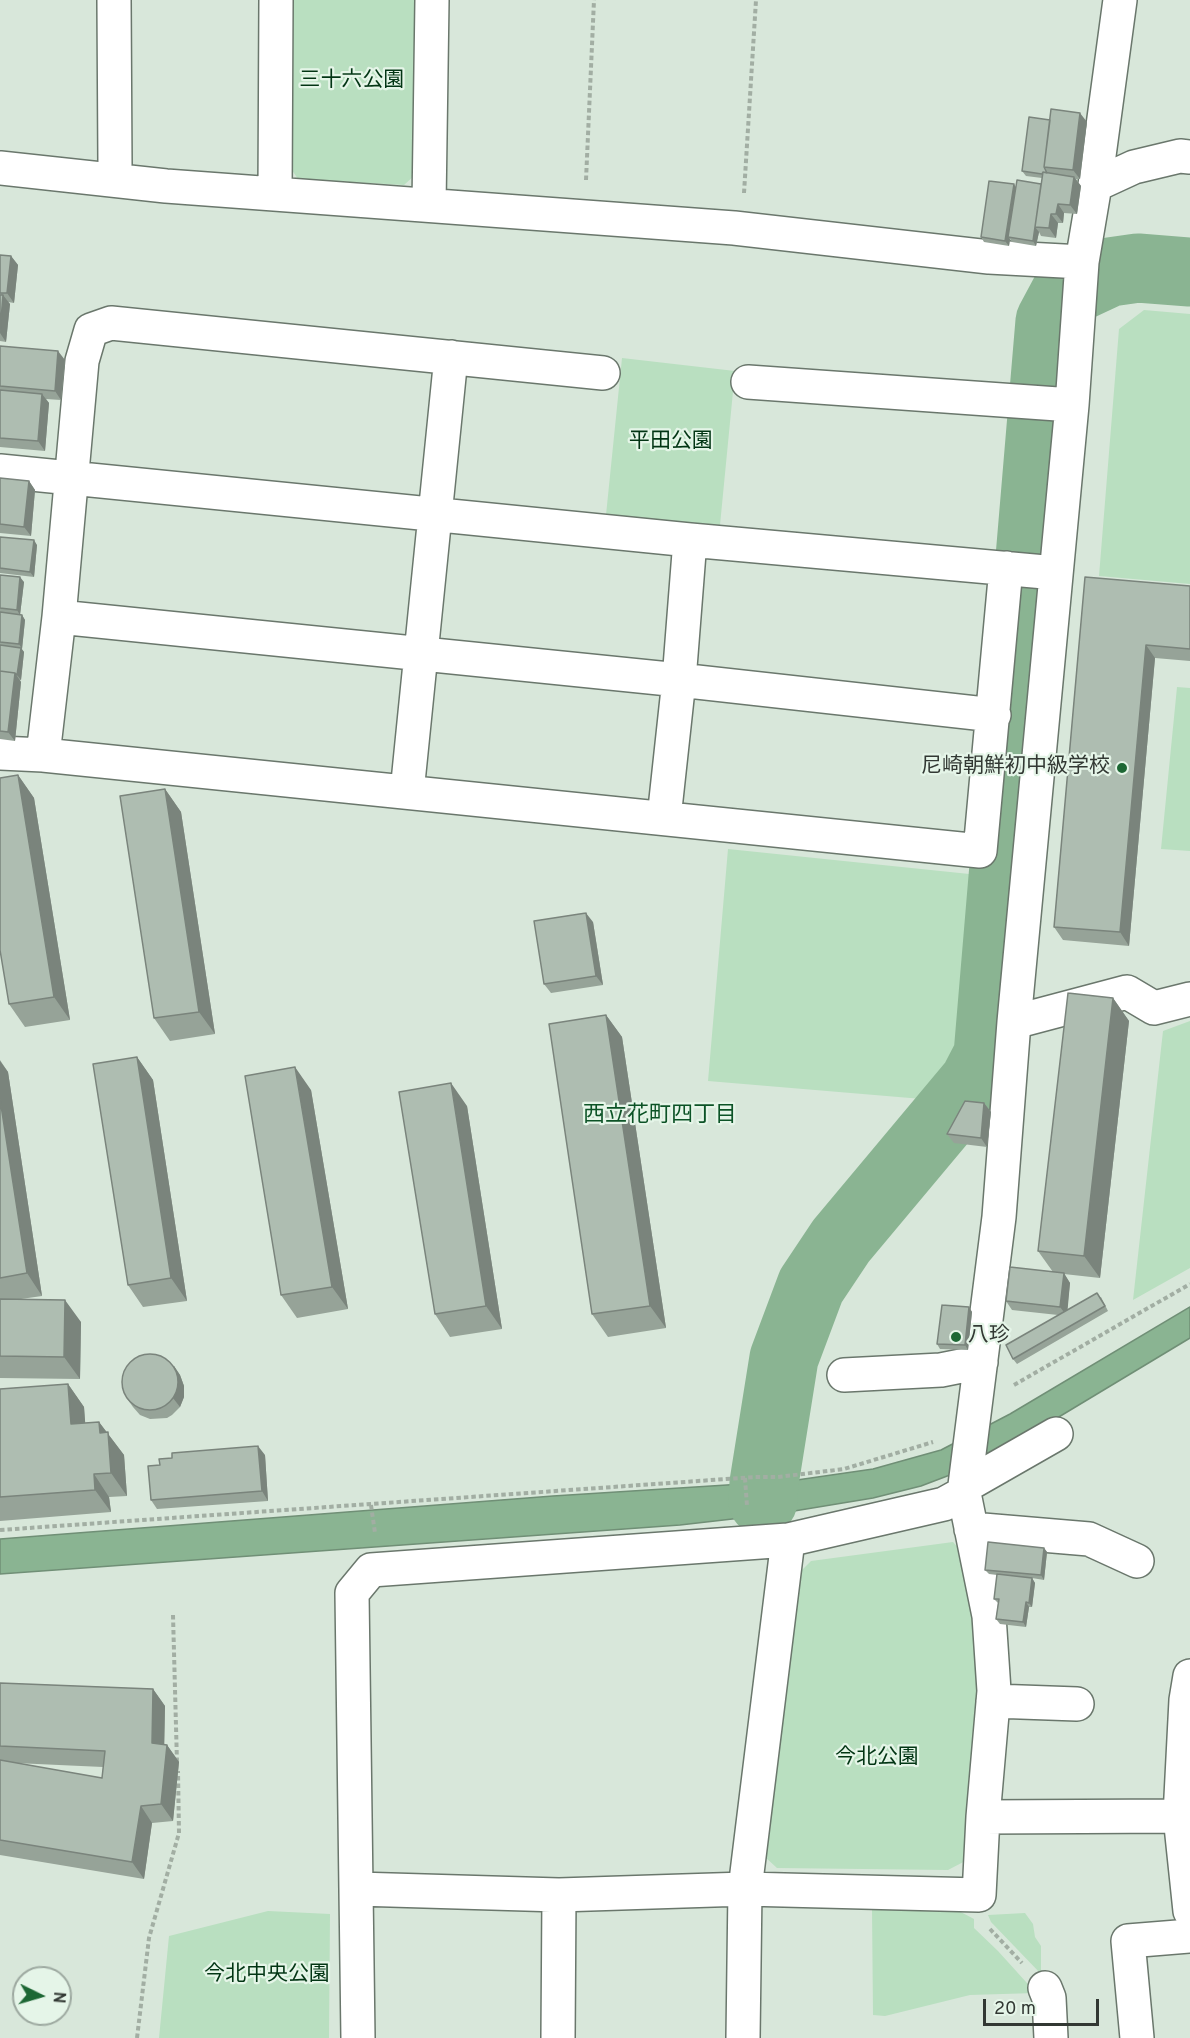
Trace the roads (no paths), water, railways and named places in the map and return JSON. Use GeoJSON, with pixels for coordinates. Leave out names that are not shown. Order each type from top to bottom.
{"type":"FeatureCollection","features":[{"type":"Feature","properties":{"kind":"street"},"geometry":{"type":"LineString","coordinates":[[112,180],[116,166],[114,0]]}},
{"type":"Feature","properties":{"kind":"street"},"geometry":{"type":"LineString","coordinates":[[275,194],[276,0]]}},
{"type":"Feature","properties":{"kind":"street"},"geometry":{"type":"LineString","coordinates":[[429,205],[432,0]]}},
{"type":"Feature","properties":{"kind":"street"},"geometry":{"type":"LineString","coordinates":[[357,1889],[559,1895],[745,1889],[979,1895],[993,1701],[989,1616],[971,1529],[965,1486],[999,1217],[1014,1022],[1031,571],[1054,404],[1078,305],[1082,262],[1095,185],[1120,0]]}},
{"type":"Feature","properties":{"kind":"street"},"geometry":{"type":"LineString","coordinates":[[1095,185],[1134,167],[1180,156],[1190,157]]}},
{"type":"Feature","properties":{"kind":"street"},"geometry":{"type":"LineString","coordinates":[[0,168],[166,186],[744,230],[989,257],[1082,262]]}},
{"type":"Feature","properties":{"kind":"street"},"geometry":{"type":"LineString","coordinates":[[43,755],[59,617],[82,361],[91,330],[111,323],[603,373]]}},
{"type":"Feature","properties":{"kind":"street"},"geometry":{"type":"LineString","coordinates":[[407,792],[451,357]]}},
{"type":"Feature","properties":{"kind":"street"},"geometry":{"type":"LineString","coordinates":[[748,382],[1054,404]]}},
{"type":"Feature","properties":{"kind":"street"},"geometry":{"type":"LineString","coordinates":[[0,471],[690,540],[1031,571]]}},
{"type":"Feature","properties":{"kind":"street"},"geometry":{"type":"LineString","coordinates":[[664,818],[679,680],[690,540]]}},
{"type":"Feature","properties":{"kind":"street"},"geometry":{"type":"LineString","coordinates":[[0,753],[43,755],[980,851],[994,715],[1031,571]]}},
{"type":"Feature","properties":{"kind":"street"},"geometry":{"type":"LineString","coordinates":[[59,617],[679,680],[994,715]]}},
{"type":"Feature","properties":{"kind":"street"},"geometry":{"type":"LineString","coordinates":[[1014,1022],[1127,992],[1154,1008],[1190,999]]}},
{"type":"Feature","properties":{"kind":"street"},"geometry":{"type":"LineString","coordinates":[[844,1375],[941,1370],[981,1362]]}},
{"type":"Feature","properties":{"kind":"street"},"geometry":{"type":"LineString","coordinates":[[358,2038],[352,1593],[371,1570],[788,1540],[944,1504],[965,1486],[1056,1434]]}},
{"type":"Feature","properties":{"kind":"street"},"geometry":{"type":"LineString","coordinates":[[971,1529],[1089,1539],[1137,1561]]}},
{"type":"Feature","properties":{"kind":"street"},"geometry":{"type":"LineString","coordinates":[[743,2038],[745,1889],[788,1540]]}},
{"type":"Feature","properties":{"kind":"street"},"geometry":{"type":"LineString","coordinates":[[1190,1676],[1186,1700],[1180,1816],[1190,1911]]}},
{"type":"Feature","properties":{"kind":"street"},"geometry":{"type":"LineString","coordinates":[[993,1701],[1077,1704]]}},
{"type":"Feature","properties":{"kind":"street"},"geometry":{"type":"LineString","coordinates":[[983,1817],[1180,1816]]}},
{"type":"Feature","properties":{"kind":"street"},"geometry":{"type":"LineString","coordinates":[[558,2038],[559,1895]]}},
{"type":"Feature","properties":{"kind":"street"},"geometry":{"type":"LineString","coordinates":[[1137,2038],[1128,1941],[1190,1936]]}},
{"type":"Feature","properties":{"kind":"street"},"geometry":{"type":"LineString","coordinates":[[1045,1988],[1049,1998],[1051,2038]]}},
{"type":"Feature","properties":{"kind":"waterway"},"geometry":{"type":"LineString","coordinates":[[763,1501],[784,1358],[811,1286],[841,1241],[974,1082],[988,1055],[1050,321],[1065,293],[1110,272],[1138,268],[1190,272]]}},
{"type":"Feature","properties":{"kind":"place","name":"尼崎朝鮮初中級学校"},"geometry":{"type":"Point","coordinates":[1122,768]}},
{"type":"Feature","properties":{"kind":"place","name":"八珍"},"geometry":{"type":"Point","coordinates":[956,1337]}},
{"type":"Feature","properties":{"kind":"district","name":"西立花町四丁目"},"geometry":{"type":"Point","coordinates":[660,1117]}},
{"type":"Feature","properties":{"kind":"park label","name":"三十六公園"},"geometry":{"type":"Point","coordinates":[352,82]}},
{"type":"Feature","properties":{"kind":"park label","name":"平田公園"},"geometry":{"type":"Point","coordinates":[671,443]}},
{"type":"Feature","properties":{"kind":"park label","name":"今北公園"},"geometry":{"type":"Point","coordinates":[877,1759]}},
{"type":"Feature","properties":{"kind":"park label","name":"今北中央公園"},"geometry":{"type":"Point","coordinates":[267,1976]}}]}
